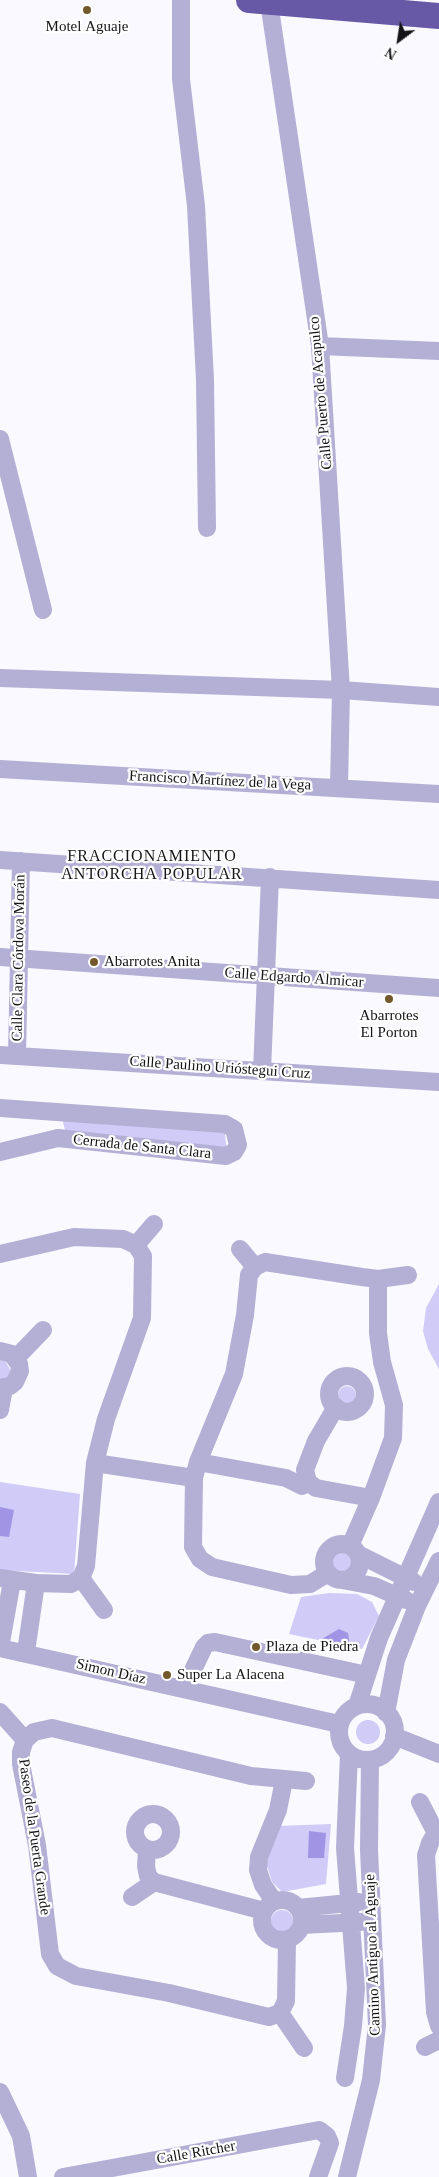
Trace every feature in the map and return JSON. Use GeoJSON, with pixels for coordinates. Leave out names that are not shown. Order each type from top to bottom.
{"type":"FeatureCollection","features":[{"type":"Feature","properties":{"kind":"highway"},"geometry":{"type":"LineString","coordinates":[[259,1],[438,21]]}},
{"type":"Feature","properties":{"kind":"street"},"geometry":{"type":"LineString","coordinates":[[181,0],[181,79],[196,206],[205,380],[207,528]]}},
{"type":"Feature","properties":{"kind":"street","name":"Calle Puerto de Acapulco"},"geometry":{"type":"LineString","coordinates":[[259,1],[320,346],[342,690],[339,787]]}},
{"type":"Feature","properties":{"kind":"street"},"geometry":{"type":"LineString","coordinates":[[320,346],[439,351]]}},
{"type":"Feature","properties":{"kind":"street"},"geometry":{"type":"LineString","coordinates":[[0,439],[43,610]]}},
{"type":"Feature","properties":{"kind":"street"},"geometry":{"type":"LineString","coordinates":[[0,678],[342,690],[439,697]]}},
{"type":"Feature","properties":{"kind":"street","name":"Francisco Martínez de la Vega"},"geometry":{"type":"LineString","coordinates":[[0,769],[439,794]]}},
{"type":"Feature","properties":{"kind":"street"},"geometry":{"type":"LineString","coordinates":[[0,860],[439,890]]}},
{"type":"Feature","properties":{"kind":"street","name":"Calle Clara Córdova Morán"},"geometry":{"type":"LineString","coordinates":[[9,1055],[19,959],[21,861]]}},
{"type":"Feature","properties":{"kind":"street"},"geometry":{"type":"LineString","coordinates":[[262,1071],[270,877]]}},
{"type":"Feature","properties":{"kind":"street","name":"Calle Edgardo Almicar"},"geometry":{"type":"LineString","coordinates":[[0,957],[439,988]]}},
{"type":"Feature","properties":{"kind":"street","name":"Calle Paulino Urióstegui Cruz"},"geometry":{"type":"LineString","coordinates":[[9,1055],[439,1082]]}},
{"type":"Feature","properties":{"kind":"street","name":"Cerrada de Santa Clara"},"geometry":{"type":"LineString","coordinates":[[0,1108],[225,1124],[234,1128],[238,1145],[234,1152],[226,1156],[58,1138],[0,1152]]}},
{"type":"Feature","properties":{"kind":"street"},"geometry":{"type":"LineString","coordinates":[[58,1113],[58,1138]]}},
{"type":"Feature","properties":{"kind":"street"},"geometry":{"type":"LineString","coordinates":[[136,1245],[154,1224]]}},
{"type":"Feature","properties":{"kind":"street"},"geometry":{"type":"LineString","coordinates":[[0,1254],[74,1237],[123,1239],[136,1245],[143,1256],[142,1318],[106,1420],[95,1463],[86,1566],[81,1578],[71,1584],[36,1583],[6,1579],[0,1648]]}},
{"type":"Feature","properties":{"kind":"street"},"geometry":{"type":"LineString","coordinates":[[240,1248],[255,1267]]}},
{"type":"Feature","properties":{"kind":"street"},"geometry":{"type":"LineString","coordinates":[[378,1279],[378,1333],[382,1362],[394,1405],[392,1438],[354,1550],[360,1564],[356,1574],[347,1579],[335,1577],[310,1584],[291,1585],[212,1568],[200,1559],[193,1547],[196,1470],[234,1374],[245,1315],[249,1275],[255,1267],[265,1262],[378,1279],[408,1275]]}},
{"type":"Feature","properties":{"kind":"street"},"geometry":{"type":"LineString","coordinates":[[16,1358],[43,1330]]}},
{"type":"Feature","properties":{"kind":"street"},"geometry":{"type":"LineString","coordinates":[[0,1351],[12,1354],[19,1364],[19,1377],[15,1382],[2,1388],[0,1410]]}},
{"type":"Feature","properties":{"kind":"street"},"geometry":{"type":"LineString","coordinates":[[301,1486],[316,1440],[336,1407]]}},
{"type":"Feature","properties":{"kind":"street"},"geometry":{"type":"LineString","coordinates":[[95,1463],[286,1478],[301,1486],[371,1498]]}},
{"type":"Feature","properties":{"kind":"street"},"geometry":{"type":"LineString","coordinates":[[357,1706],[378,1638],[439,1502]]}},
{"type":"Feature","properties":{"kind":"street"},"geometry":{"type":"LineString","coordinates":[[417,1606],[397,1595],[372,1585],[335,1577],[324,1563],[327,1553],[334,1546],[340,1544],[426,1588]]}},
{"type":"Feature","properties":{"kind":"street"},"geometry":{"type":"LineString","coordinates":[[386,1713],[396,1660],[417,1606],[439,1561]]}},
{"type":"Feature","properties":{"kind":"street"},"geometry":{"type":"LineString","coordinates":[[81,1578],[104,1610]]}},
{"type":"Feature","properties":{"kind":"street"},"geometry":{"type":"LineString","coordinates":[[26,1652],[36,1583]]}},
{"type":"Feature","properties":{"kind":"street"},"geometry":{"type":"LineString","coordinates":[[184,1689],[204,1647],[208,1643],[215,1642],[367,1675]]}},
{"type":"Feature","properties":{"kind":"street","name":"Simon Díaz"},"geometry":{"type":"LineString","coordinates":[[0,1648],[26,1652],[340,1724]]}},
{"type":"Feature","properties":{"kind":"street"},"geometry":{"type":"LineString","coordinates":[[372,1705],[386,1713],[392,1720],[394,1736],[386,1752],[378,1758],[370,1760],[356,1758],[341,1744],[338,1731],[346,1713],[357,1706],[372,1705]]}},
{"type":"Feature","properties":{"kind":"street"},"geometry":{"type":"LineString","coordinates":[[0,1712],[25,1740]]}},
{"type":"Feature","properties":{"kind":"street","name":"Paseo de la Puerta Grande"},"geometry":{"type":"LineString","coordinates":[[280,2013],[269,2017],[169,1993],[76,1976],[57,1966],[50,1954],[37,1845],[21,1764],[21,1752],[25,1740],[34,1732],[52,1728],[251,1776],[306,1781]]}},
{"type":"Feature","properties":{"kind":"street"},"geometry":{"type":"LineString","coordinates":[[394,1736],[439,1754]]}},
{"type":"Feature","properties":{"kind":"street","name":"Camino Antiguo al Aguaje"},"geometry":{"type":"LineString","coordinates":[[345,2078],[353,2026],[356,1988],[345,1848],[350,1754]]}},
{"type":"Feature","properties":{"kind":"street","name":"Camino Antiguo al Aguaje"},"geometry":{"type":"LineString","coordinates":[[347,2177],[371,2080],[377,2025],[374,1921],[369,1850],[370,1760]]}},
{"type":"Feature","properties":{"kind":"street"},"geometry":{"type":"LineString","coordinates":[[147,1849],[146,1866],[148,1876],[154,1882],[269,1906],[287,1900],[298,1908],[301,1913],[302,1925],[294,1937],[287,1940],[274,1940],[264,1930],[262,1917],[269,1906],[258,1870],[259,1856],[278,1810],[284,1780]]}},
{"type":"Feature","properties":{"kind":"street"},"geometry":{"type":"LineString","coordinates":[[420,1802],[438,1833],[430,1843],[426,1855],[435,2012],[439,2026]]}},
{"type":"Feature","properties":{"kind":"street"},"geometry":{"type":"LineString","coordinates":[[132,1897],[154,1882]]}},
{"type":"Feature","properties":{"kind":"street"},"geometry":{"type":"LineString","coordinates":[[298,1908],[349,1902],[372,1902]]}},
{"type":"Feature","properties":{"kind":"street"},"geometry":{"type":"LineString","coordinates":[[302,1925],[374,1921]]}},
{"type":"Feature","properties":{"kind":"street"},"geometry":{"type":"LineString","coordinates":[[287,1940],[286,2002],[280,2013],[304,2048]]}},
{"type":"Feature","properties":{"kind":"street"},"geometry":{"type":"LineString","coordinates":[[356,1988],[377,1990]]}},
{"type":"Feature","properties":{"kind":"street"},"geometry":{"type":"LineString","coordinates":[[0,2092],[21,2136],[28,2177]]}},
{"type":"Feature","properties":{"kind":"street","name":"Calle Ritcher"},"geometry":{"type":"LineString","coordinates":[[63,2177],[319,2130],[327,2136],[330,2143],[318,2177]]}},
{"type":"Feature","properties":{"kind":"shaded area"},"geometry":{"type":"Polygon","coordinates":[[[62,1118],[224,1128],[227,1151],[65,1130],[62,1118]]]}},
{"type":"Feature","properties":{"kind":"shaded area"},"geometry":{"type":"Polygon","coordinates":[[[439,1284],[439,1369],[428,1349],[423,1331],[426,1308],[439,1284]]]}},
{"type":"Feature","properties":{"kind":"shaded area"},"geometry":{"type":"Polygon","coordinates":[[[0,1360],[6,1362],[11,1371],[8,1377],[0,1381],[0,1360]]]}},
{"type":"Feature","properties":{"kind":"shaded area"},"geometry":{"type":"Polygon","coordinates":[[[343,1386],[351,1386],[356,1391],[354,1402],[343,1404],[338,1399],[338,1391],[343,1386]]]}},
{"type":"Feature","properties":{"kind":"shaded area"},"geometry":{"type":"Polygon","coordinates":[[[0,1482],[80,1494],[74,1574],[0,1570],[0,1482]]]}},
{"type":"Feature","properties":{"kind":"shaded area"},"geometry":{"type":"Polygon","coordinates":[[[0,1507],[14,1510],[9,1537],[0,1536],[0,1507]]]}},
{"type":"Feature","properties":{"kind":"shaded area"},"geometry":{"type":"Polygon","coordinates":[[[342,1550],[351,1553],[354,1562],[351,1571],[342,1574],[333,1571],[330,1562],[333,1553],[342,1550]]]}},
{"type":"Feature","properties":{"kind":"shaded area"},"geometry":{"type":"Polygon","coordinates":[[[329,1593],[357,1594],[372,1602],[379,1616],[362,1649],[289,1634],[301,1597],[329,1593]]]}},
{"type":"Feature","properties":{"kind":"shaded area"},"geometry":{"type":"Polygon","coordinates":[[[339,1629],[348,1633],[350,1646],[320,1640],[339,1629]]]}},
{"type":"Feature","properties":{"kind":"shaded area"},"geometry":{"type":"Polygon","coordinates":[[[368,1720],[373,1721],[379,1727],[379,1737],[373,1743],[368,1744],[363,1743],[357,1737],[356,1732],[357,1727],[363,1721],[368,1720]]]}},
{"type":"Feature","properties":{"kind":"shaded area"},"geometry":{"type":"Polygon","coordinates":[[[331,1824],[326,1884],[282,1892],[272,1882],[265,1859],[278,1826],[331,1824]]]}},
{"type":"Feature","properties":{"kind":"shaded area"},"geometry":{"type":"Polygon","coordinates":[[[309,1831],[326,1833],[324,1858],[308,1858],[309,1831]]]}},
{"type":"Feature","properties":{"kind":"shaded area"},"geometry":{"type":"Polygon","coordinates":[[[278,1910],[286,1910],[293,1917],[293,1925],[286,1932],[278,1932],[271,1925],[271,1917],[278,1910]]]}},
{"type":"Feature","properties":{"kind":"place","name":"Motel Aguaje"},"geometry":{"type":"Point","coordinates":[87,10]}},
{"type":"Feature","properties":{"kind":"place","name":"Abarrotes Anita"},"geometry":{"type":"Point","coordinates":[94,962]}},
{"type":"Feature","properties":{"kind":"place","name":"Abarrotes El Porton"},"geometry":{"type":"Point","coordinates":[389,999]}},
{"type":"Feature","properties":{"kind":"place","name":"Plaza de Piedra"},"geometry":{"type":"Point","coordinates":[256,1647]}},
{"type":"Feature","properties":{"kind":"place","name":"Super La Alacena"},"geometry":{"type":"Point","coordinates":[167,1675]}},
{"type":"Feature","properties":{"kind":"district","name":"FRACCIONAMIENTO ANTORCHA POPULAR"},"geometry":{"type":"Point","coordinates":[152,866]}}]}
